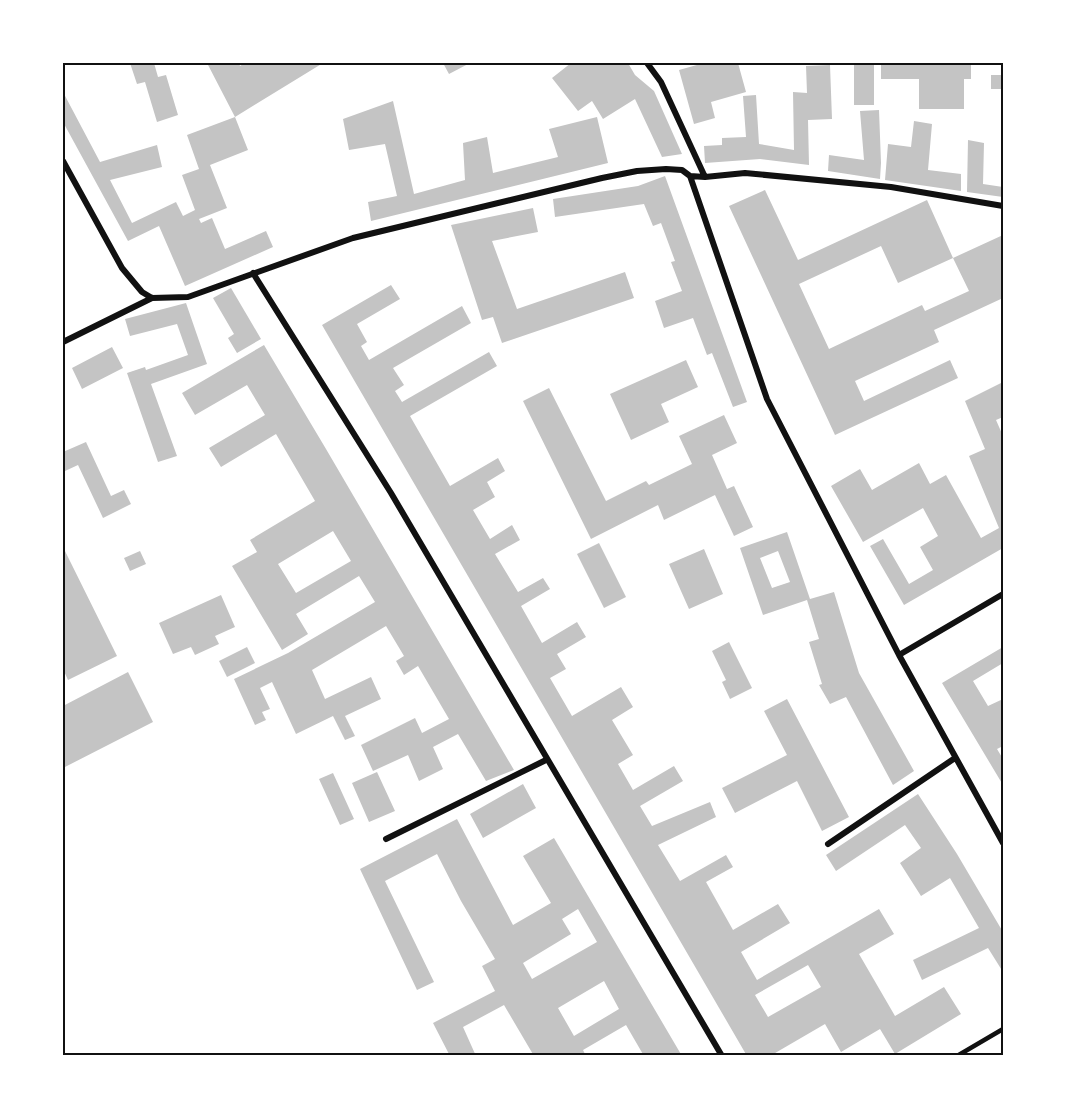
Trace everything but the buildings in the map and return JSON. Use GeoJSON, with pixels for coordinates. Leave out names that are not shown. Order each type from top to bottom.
{"type":"FeatureCollection","features":[{"type":"Feature","properties":{"kind":"street"},"geometry":{"type":"LineString","coordinates":[[647,63],[661,82],[705,177]]}},
{"type":"Feature","properties":{"kind":"street"},"geometry":{"type":"LineString","coordinates":[[63,161],[122,268],[142,292],[152,298]]}},
{"type":"Feature","properties":{"kind":"street"},"geometry":{"type":"LineString","coordinates":[[63,342],[152,298],[188,297],[353,238],[602,177],[666,169],[682,170],[690,176],[705,177],[745,173],[891,187],[1003,206]]}},
{"type":"Feature","properties":{"kind":"street"},"geometry":{"type":"LineString","coordinates":[[690,176],[767,399],[899,655],[1003,843]]}},
{"type":"Feature","properties":{"kind":"street"},"geometry":{"type":"LineString","coordinates":[[253,273],[391,494],[722,1056]]}},
{"type":"Feature","properties":{"kind":"street"},"geometry":{"type":"LineString","coordinates":[[899,655],[1003,594]]}},
{"type":"Feature","properties":{"kind":"street"},"geometry":{"type":"LineString","coordinates":[[828,844],[955,758]]}},
{"type":"Feature","properties":{"kind":"street"},"geometry":{"type":"LineString","coordinates":[[386,839],[546,760]]}},
{"type":"Feature","properties":{"kind":"lane"},"geometry":{"type":"LineString","coordinates":[[957,1056],[1003,1029]]}}]}
